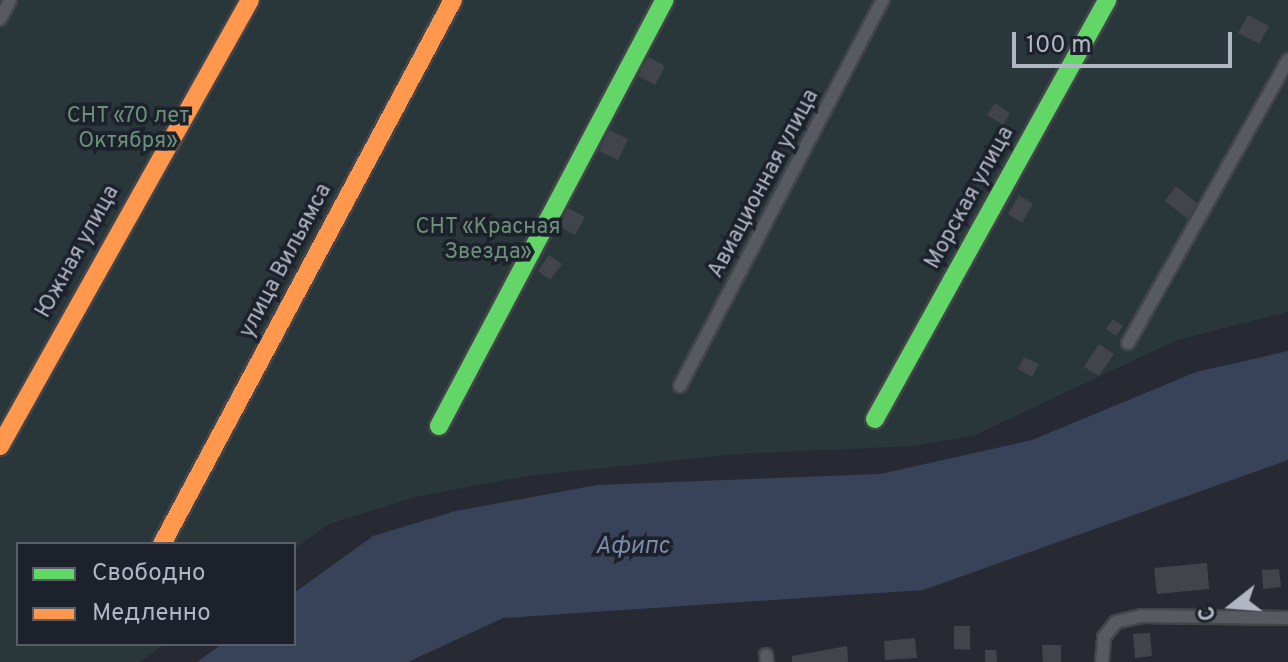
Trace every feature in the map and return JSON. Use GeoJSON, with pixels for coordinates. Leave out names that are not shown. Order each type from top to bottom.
{"type":"FeatureCollection","features":[{"type":"Feature","properties":{"kind":"street"},"geometry":{"type":"LineString","coordinates":[[0,19],[10,0]]}},
{"type":"Feature","properties":{"kind":"street","name":"Южная улица"},"geometry":{"type":"LineString","coordinates":[[0,446],[250,0]]}},
{"type":"Feature","properties":{"kind":"street","name":"улица Вильямса"},"geometry":{"type":"LineString","coordinates":[[163,542],[453,0]]}},
{"type":"Feature","properties":{"kind":"street"},"geometry":{"type":"LineString","coordinates":[[439,426],[665,0]]}},
{"type":"Feature","properties":{"kind":"street","name":"Авиационная улица"},"geometry":{"type":"LineString","coordinates":[[680,386],[883,0]]}},
{"type":"Feature","properties":{"kind":"street","name":"Морская улица"},"geometry":{"type":"LineString","coordinates":[[875,419],[1107,0]]}},
{"type":"Feature","properties":{"kind":"street"},"geometry":{"type":"LineString","coordinates":[[1128,343],[1288,60]]}},
{"type":"Feature","properties":{"kind":"street"},"geometry":{"type":"LineString","coordinates":[[1102,662],[1104,637],[1116,622],[1288,618]]}},
{"type":"Feature","properties":{"kind":"green space","name":"СНТ «Красная Звезда»"},"geometry":{"type":"Polygon","coordinates":[[[0,0],[1288,0],[1288,312],[1177,340],[975,435],[915,446],[737,454],[528,476],[415,497],[329,524],[296,548],[296,542],[16,542],[16,646],[162,646],[139,662],[0,662],[0,0]]]}},
{"type":"Feature","properties":{"kind":"water","name":"Афипс"},"geometry":{"type":"Polygon","coordinates":[[[1288,351],[1288,460],[923,590],[503,618],[408,662],[197,662],[219,646],[296,646],[296,592],[373,536],[456,511],[597,485],[880,474],[1032,440],[1196,372],[1288,351]]]}},
{"type":"Feature","properties":{"kind":"building"},"geometry":{"type":"Polygon","coordinates":[[[1248,15],[1269,26],[1259,44],[1238,33],[1248,15]]]}},
{"type":"Feature","properties":{"kind":"building"},"geometry":{"type":"Polygon","coordinates":[[[648,57],[665,66],[655,85],[638,76],[648,57]]]}},
{"type":"Feature","properties":{"kind":"building"},"geometry":{"type":"Polygon","coordinates":[[[995,103],[1010,113],[1003,125],[987,115],[995,103]]]}},
{"type":"Feature","properties":{"kind":"building"},"geometry":{"type":"Polygon","coordinates":[[[609,130],[628,139],[618,160],[599,151],[609,130]]]}},
{"type":"Feature","properties":{"kind":"building"},"geometry":{"type":"Polygon","coordinates":[[[1176,186],[1197,203],[1188,219],[1165,201],[1176,186]]]}},
{"type":"Feature","properties":{"kind":"building"},"geometry":{"type":"Polygon","coordinates":[[[1019,195],[1033,204],[1022,223],[1008,214],[1019,195]]]}},
{"type":"Feature","properties":{"kind":"building"},"geometry":{"type":"Polygon","coordinates":[[[568,208],[585,217],[575,235],[559,226],[568,208]]]}},
{"type":"Feature","properties":{"kind":"building"},"geometry":{"type":"Polygon","coordinates":[[[549,255],[562,264],[550,280],[538,271],[549,255]]]}},
{"type":"Feature","properties":{"kind":"building"},"geometry":{"type":"Polygon","coordinates":[[[1113,319],[1123,326],[1116,336],[1106,329],[1113,319]]]}},
{"type":"Feature","properties":{"kind":"building"},"geometry":{"type":"Polygon","coordinates":[[[1099,344],[1114,354],[1099,376],[1084,367],[1099,344]]]}},
{"type":"Feature","properties":{"kind":"building"},"geometry":{"type":"Polygon","coordinates":[[[1024,357],[1039,364],[1032,377],[1018,369],[1024,357]]]}},
{"type":"Feature","properties":{"kind":"building"},"geometry":{"type":"Polygon","coordinates":[[[1207,563],[1209,589],[1157,594],[1154,568],[1207,563]]]}},
{"type":"Feature","properties":{"kind":"building"},"geometry":{"type":"Polygon","coordinates":[[[1279,569],[1281,587],[1263,589],[1262,570],[1279,569]]]}},
{"type":"Feature","properties":{"kind":"building"},"geometry":{"type":"Polygon","coordinates":[[[954,626],[970,626],[970,650],[954,649],[954,626]]]}},
{"type":"Feature","properties":{"kind":"building"},"geometry":{"type":"Polygon","coordinates":[[[1150,633],[1152,656],[1135,658],[1133,634],[1150,633]]]}},
{"type":"Feature","properties":{"kind":"building"},"geometry":{"type":"Polygon","coordinates":[[[915,638],[917,658],[885,660],[884,641],[915,638]]]}},
{"type":"Feature","properties":{"kind":"building"},"geometry":{"type":"Polygon","coordinates":[[[1042,645],[1061,645],[1061,662],[1043,662],[1042,645]]]}},
{"type":"Feature","properties":{"kind":"building"},"geometry":{"type":"Polygon","coordinates":[[[847,646],[848,662],[792,662],[792,656],[847,646]]]}},
{"type":"Feature","properties":{"kind":"building"},"geometry":{"type":"Polygon","coordinates":[[[985,650],[996,650],[997,662],[985,662],[985,650]]]}},
{"type":"Feature","properties":{"kind":"traffic: fast"},"geometry":{"type":"LineString","coordinates":[[439,426],[665,0]]}},
{"type":"Feature","properties":{"kind":"traffic: fast"},"geometry":{"type":"LineString","coordinates":[[875,419],[1107,0]]}},
{"type":"Feature","properties":{"kind":"traffic: slow"},"geometry":{"type":"LineString","coordinates":[[0,446],[250,0]]}},
{"type":"Feature","properties":{"kind":"traffic: slow"},"geometry":{"type":"LineString","coordinates":[[163,542],[453,0]]}},
{"type":"Feature","properties":{"kind":"park label","name":"СНТ «70 лет Октября»"},"geometry":{"type":"Point","coordinates":[128,128]}}]}
